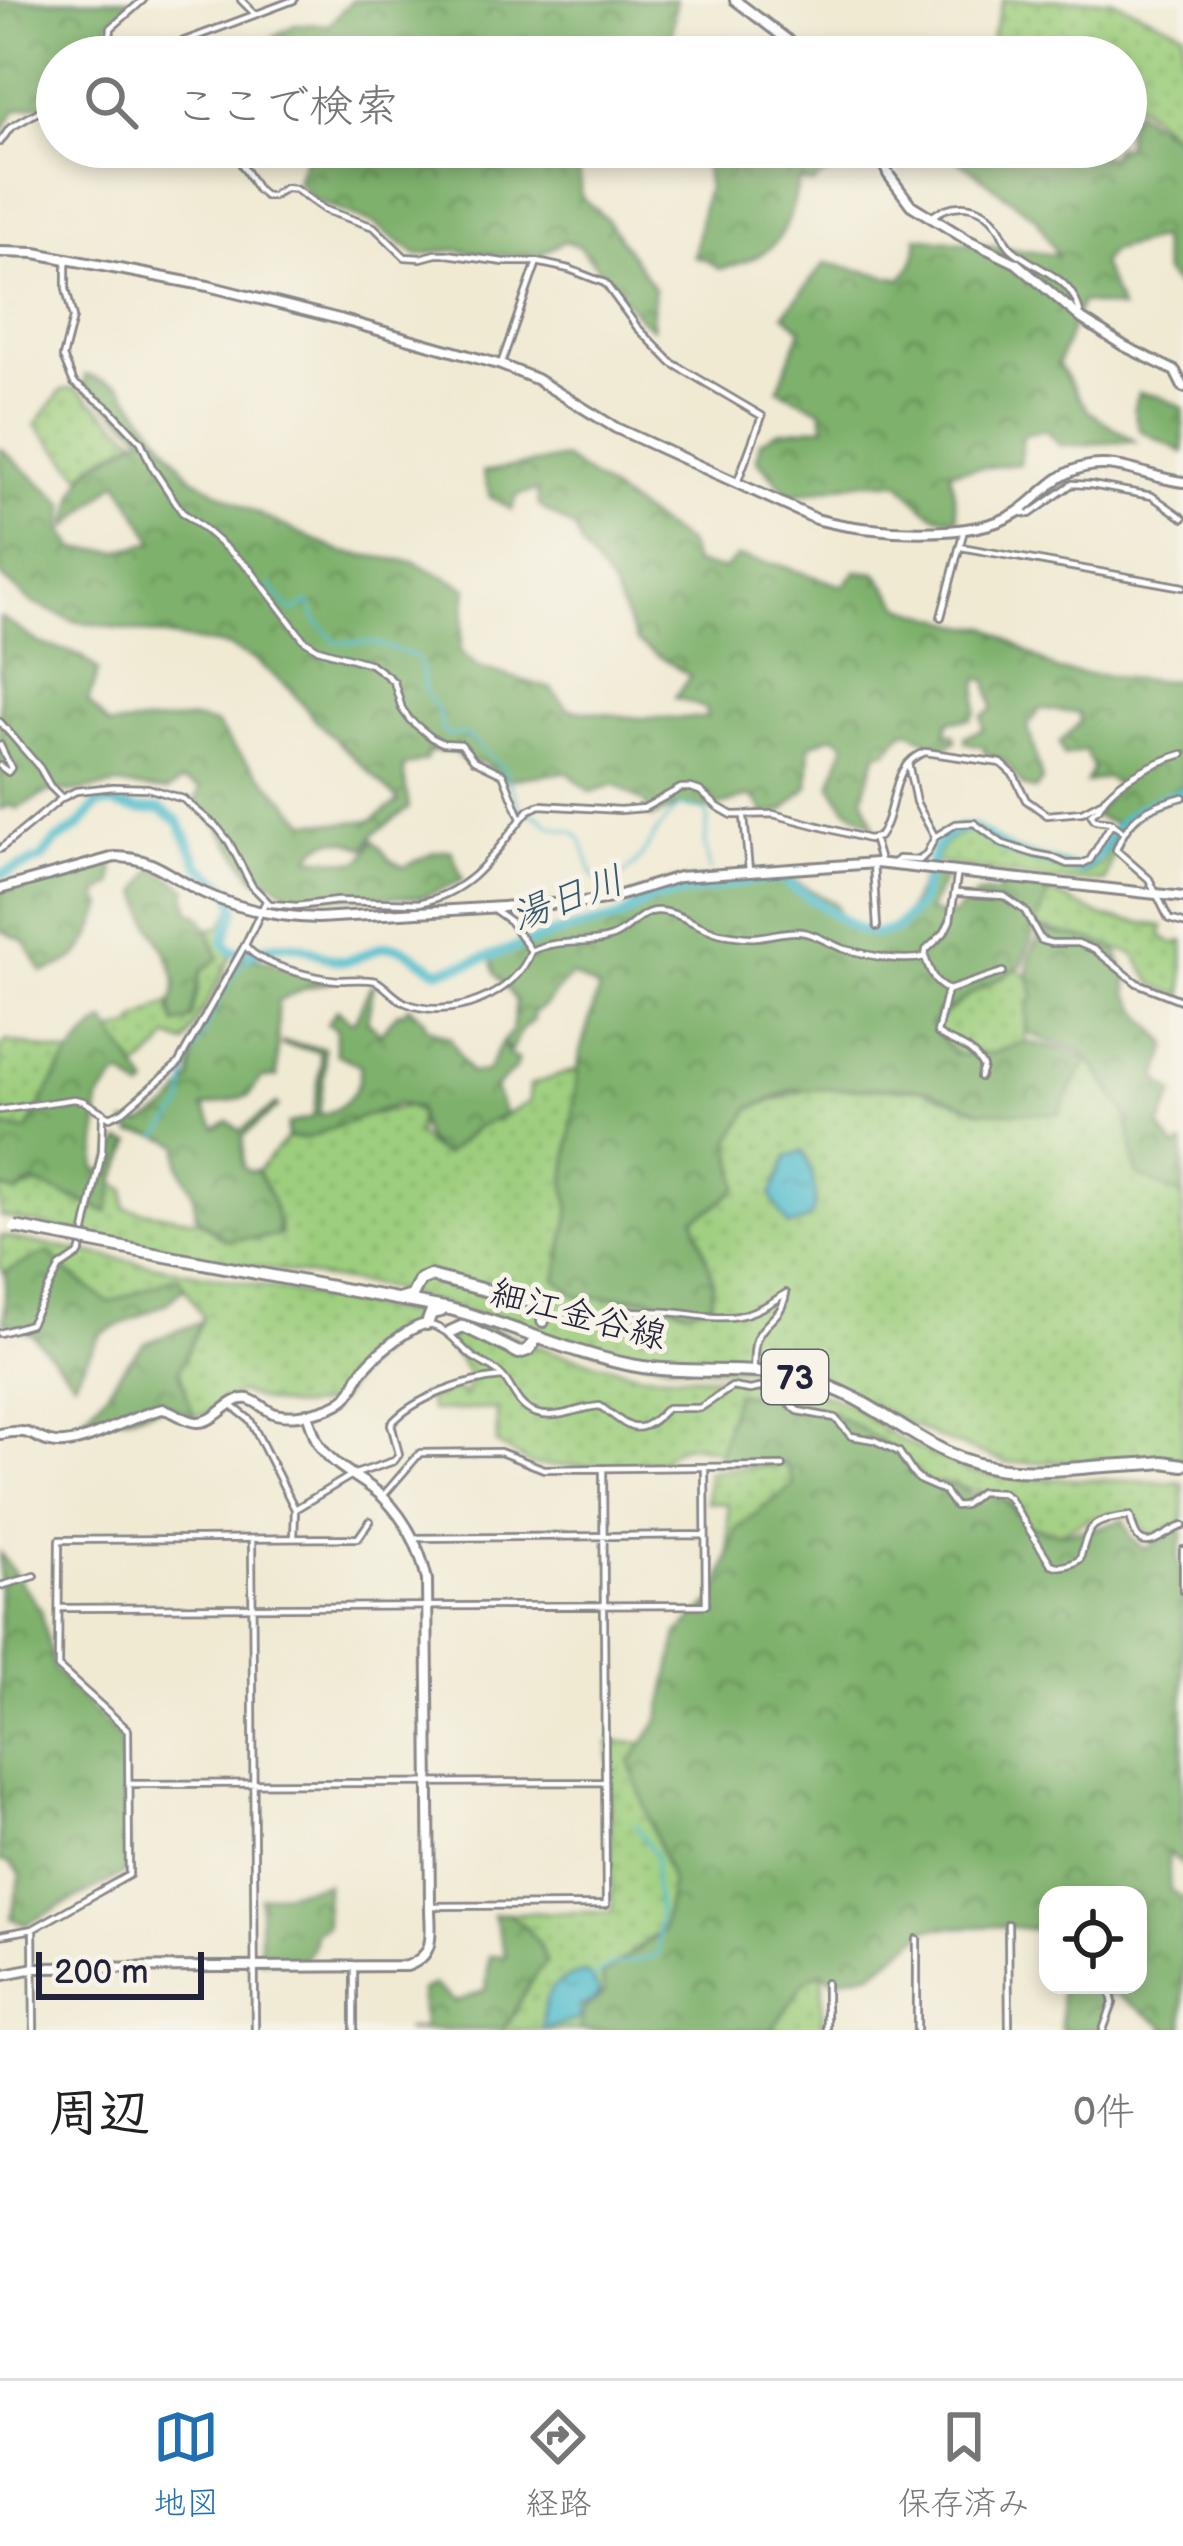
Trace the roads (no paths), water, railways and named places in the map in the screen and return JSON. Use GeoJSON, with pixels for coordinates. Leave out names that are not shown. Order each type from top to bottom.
{"type":"FeatureCollection","features":[{"type":"Feature","properties":{"kind":"main road"},"geometry":{"type":"LineString","coordinates":[[0,1224],[399,1300],[415,1297]]}},
{"type":"Feature","properties":{"kind":"main road"},"geometry":{"type":"LineString","coordinates":[[427,1324],[415,1297],[420,1280],[430,1276],[536,1303],[543,1321]]}},
{"type":"Feature","properties":{"kind":"main road","name":"細江金谷線"},"geometry":{"type":"LineString","coordinates":[[415,1297],[431,1306],[497,1321],[640,1367],[805,1378],[834,1388],[946,1453],[1013,1472],[1127,1465],[1183,1469]]}},
{"type":"Feature","properties":{"kind":"main road"},"geometry":{"type":"LineString","coordinates":[[427,1324],[431,1313],[450,1309]]}},
{"type":"Feature","properties":{"kind":"main road"},"geometry":{"type":"LineString","coordinates":[[450,1332],[463,1326],[519,1353],[533,1344]]}},
{"type":"Feature","properties":{"kind":"street"},"geometry":{"type":"LineString","coordinates":[[110,36],[111,28],[143,0]]}},
{"type":"Feature","properties":{"kind":"street"},"geometry":{"type":"LineString","coordinates":[[241,0],[255,14]]}},
{"type":"Feature","properties":{"kind":"street"},"geometry":{"type":"LineString","coordinates":[[199,36],[294,0]]}},
{"type":"Feature","properties":{"kind":"street"},"geometry":{"type":"LineString","coordinates":[[735,0],[782,36]]}},
{"type":"Feature","properties":{"kind":"street"},"geometry":{"type":"LineString","coordinates":[[0,142],[10,128],[36,113]]}},
{"type":"Feature","properties":{"kind":"street"},"geometry":{"type":"LineString","coordinates":[[244,168],[265,196],[295,189],[325,210],[374,227],[405,257],[447,254],[537,262],[605,283],[637,327],[672,363],[762,416],[737,483]]}},
{"type":"Feature","properties":{"kind":"street"},"geometry":{"type":"LineString","coordinates":[[886,168],[911,205],[1016,263],[1082,319],[1174,371],[1183,387]]}},
{"type":"Feature","properties":{"kind":"street"},"geometry":{"type":"LineString","coordinates":[[930,218],[953,206],[982,210],[1013,250],[1062,280],[1082,319]]}},
{"type":"Feature","properties":{"kind":"street"},"geometry":{"type":"LineString","coordinates":[[0,252],[65,258],[252,296],[501,365],[536,380],[616,428],[816,519],[842,526],[964,530],[996,523],[1018,512],[1050,483],[1099,464],[1126,466],[1183,482]]}},
{"type":"Feature","properties":{"kind":"street"},"geometry":{"type":"LineString","coordinates":[[65,258],[73,317],[63,357],[74,383],[141,442],[182,512],[250,569],[304,640],[386,675],[394,682],[410,720],[432,738],[460,744],[474,760],[502,774],[521,819]]}},
{"type":"Feature","properties":{"kind":"street"},"geometry":{"type":"LineString","coordinates":[[501,365],[537,262]]}},
{"type":"Feature","properties":{"kind":"street"},"geometry":{"type":"LineString","coordinates":[[1018,512],[1030,514],[1072,484],[1091,484],[1152,496],[1183,518]]}},
{"type":"Feature","properties":{"kind":"street"},"geometry":{"type":"LineString","coordinates":[[941,617],[964,530]]}},
{"type":"Feature","properties":{"kind":"street"},"geometry":{"type":"LineString","coordinates":[[961,548],[1183,586]]}},
{"type":"Feature","properties":{"kind":"street"},"geometry":{"type":"LineString","coordinates":[[0,722],[62,799]]}},
{"type":"Feature","properties":{"kind":"street"},"geometry":{"type":"LineString","coordinates":[[0,746],[10,768],[8,772],[0,766]]}},
{"type":"Feature","properties":{"kind":"street"},"geometry":{"type":"LineString","coordinates":[[0,849],[76,791],[160,790],[183,799],[217,827],[252,886],[270,904],[419,903],[485,868],[521,819],[540,806],[620,811],[644,808],[681,788],[691,788],[732,815],[773,814],[872,838],[886,826],[908,761],[925,752],[995,760],[1014,775],[1027,800],[1047,815],[1082,812],[1118,785],[1183,754]]}},
{"type":"Feature","properties":{"kind":"street"},"geometry":{"type":"LineString","coordinates":[[908,761],[916,802],[935,837]]}},
{"type":"Feature","properties":{"kind":"street"},"geometry":{"type":"LineString","coordinates":[[1183,797],[1150,807],[1123,832],[1117,853],[1149,879],[1169,919],[1183,923]]}},
{"type":"Feature","properties":{"kind":"street"},"geometry":{"type":"LineString","coordinates":[[1101,802],[1090,817],[1112,823],[1123,832]]}},
{"type":"Feature","properties":{"kind":"street"},"geometry":{"type":"LineString","coordinates":[[744,817],[749,871]]}},
{"type":"Feature","properties":{"kind":"street"},"geometry":{"type":"LineString","coordinates":[[897,864],[898,860],[920,860],[935,837],[956,824],[974,823],[1004,844],[1076,865],[1090,860],[1112,823]]}},
{"type":"Feature","properties":{"kind":"street"},"geometry":{"type":"LineString","coordinates":[[872,838],[878,927]]}},
{"type":"Feature","properties":{"kind":"street"},"geometry":{"type":"LineString","coordinates":[[0,889],[115,857],[134,857],[200,892],[262,914],[318,918],[584,902],[679,877],[877,863],[1183,897]]}},
{"type":"Feature","properties":{"kind":"street"},"geometry":{"type":"LineString","coordinates":[[947,990],[935,980],[926,950],[950,922],[955,870]]}},
{"type":"Feature","properties":{"kind":"street"},"geometry":{"type":"LineString","coordinates":[[955,893],[1004,896],[1025,911],[1041,940],[1078,943],[1095,950],[1137,983],[1183,1001]]}},
{"type":"Feature","properties":{"kind":"street"},"geometry":{"type":"LineString","coordinates":[[0,1110],[74,1100],[110,1118],[123,1111],[178,1064],[266,901]]}},
{"type":"Feature","properties":{"kind":"street"},"geometry":{"type":"LineString","coordinates":[[245,944],[252,956],[315,977],[376,982],[404,1002],[425,1008],[465,1005],[512,983],[529,959],[531,951],[510,921],[492,907]]}},
{"type":"Feature","properties":{"kind":"street"},"geometry":{"type":"LineString","coordinates":[[531,951],[548,944],[613,937],[646,912],[660,910],[718,933],[758,937],[797,932],[841,948],[903,960],[926,956]]}},
{"type":"Feature","properties":{"kind":"street"},"geometry":{"type":"LineString","coordinates":[[947,990],[1004,971]]}},
{"type":"Feature","properties":{"kind":"street"},"geometry":{"type":"LineString","coordinates":[[947,990],[937,1033],[969,1048],[982,1067],[980,1077]]}},
{"type":"Feature","properties":{"kind":"street"},"geometry":{"type":"LineString","coordinates":[[0,1333],[30,1324],[60,1268],[81,1250],[102,1153],[103,1115]]}},
{"type":"Feature","properties":{"kind":"street"},"geometry":{"type":"LineString","coordinates":[[630,1311],[732,1319],[786,1293],[778,1315],[757,1338],[753,1371]]}},
{"type":"Feature","properties":{"kind":"street"},"geometry":{"type":"LineString","coordinates":[[0,1434],[22,1430],[46,1441],[66,1443],[163,1408],[192,1422],[205,1422],[247,1399],[276,1414],[307,1413],[342,1401],[368,1365],[400,1337],[427,1324],[450,1332],[471,1356],[502,1377],[533,1412],[560,1414],[600,1406],[623,1424],[640,1427],[656,1421],[667,1408],[700,1408],[732,1387],[776,1388],[798,1411],[835,1418],[851,1436],[874,1440],[898,1452],[921,1481],[944,1491],[955,1506],[980,1492],[1010,1498],[1056,1567],[1080,1559],[1083,1543],[1102,1519],[1130,1516],[1139,1539],[1149,1542],[1183,1526]]}},
{"type":"Feature","properties":{"kind":"street"},"geometry":{"type":"LineString","coordinates":[[295,1509],[352,1475],[394,1461],[399,1454],[391,1424],[401,1413],[475,1379],[502,1377]]}},
{"type":"Feature","properties":{"kind":"street"},"geometry":{"type":"LineString","coordinates":[[231,1405],[250,1420],[295,1509],[294,1538]]}},
{"type":"Feature","properties":{"kind":"street"},"geometry":{"type":"LineString","coordinates":[[0,1975],[34,1968],[407,1966],[420,1961],[430,1945],[427,1580],[414,1538],[398,1514],[331,1458],[318,1442],[307,1413]]}},
{"type":"Feature","properties":{"kind":"street"},"geometry":{"type":"LineString","coordinates":[[382,1497],[420,1453],[440,1450],[500,1452],[544,1469],[783,1466]]}},
{"type":"Feature","properties":{"kind":"street"},"geometry":{"type":"LineString","coordinates":[[59,1608],[706,1605],[705,1469]]}},
{"type":"Feature","properties":{"kind":"street"},"geometry":{"type":"LineString","coordinates":[[430,1906],[606,1905],[603,1470]]}},
{"type":"Feature","properties":{"kind":"street"},"geometry":{"type":"LineString","coordinates":[[0,1935],[33,1929],[129,1875],[128,1730],[58,1667],[59,1540],[358,1538],[370,1521]]}},
{"type":"Feature","properties":{"kind":"street"},"geometry":{"type":"LineString","coordinates":[[414,1538],[705,1535]]}},
{"type":"Feature","properties":{"kind":"street"},"geometry":{"type":"LineString","coordinates":[[252,1539],[256,2030]]}},
{"type":"Feature","properties":{"kind":"street"},"geometry":{"type":"LineString","coordinates":[[1183,1550],[1183,1591]]}},
{"type":"Feature","properties":{"kind":"street"},"geometry":{"type":"LineString","coordinates":[[0,1586],[35,1576]]}},
{"type":"Feature","properties":{"kind":"street"},"geometry":{"type":"LineString","coordinates":[[128,1784],[605,1782]]}},
{"type":"Feature","properties":{"kind":"street"},"geometry":{"type":"LineString","coordinates":[[1008,1924],[1009,2030]]}},
{"type":"Feature","properties":{"kind":"street"},"geometry":{"type":"LineString","coordinates":[[33,1929],[34,2030]]}},
{"type":"Feature","properties":{"kind":"street"},"geometry":{"type":"LineString","coordinates":[[917,1939],[917,2030]]}},
{"type":"Feature","properties":{"kind":"street"},"geometry":{"type":"LineString","coordinates":[[354,2030],[355,1966]]}},
{"type":"Feature","properties":{"kind":"street"},"geometry":{"type":"LineString","coordinates":[[826,1982],[826,2030]]}},
{"type":"Feature","properties":{"kind":"street"},"geometry":{"type":"LineString","coordinates":[[1103,2030],[1113,2003],[1111,1994]]}},
{"type":"Feature","properties":{"kind":"water"},"geometry":{"type":"Polygon","coordinates":[[[802,1151],[812,1175],[814,1205],[808,1219],[788,1226],[771,1196],[787,1157],[802,1151]]]}},
{"type":"Feature","properties":{"kind":"water"},"geometry":{"type":"Polygon","coordinates":[[[587,1973],[600,1991],[593,2001],[579,2007],[580,2019],[543,2029],[552,1990],[565,1979],[587,1973]]]}},
{"type":"Feature","properties":{"kind":"waterway"},"geometry":{"type":"LineString","coordinates":[[269,584],[289,609],[310,604],[318,623],[337,643],[372,642],[415,656],[443,731],[466,734],[503,768],[521,810],[550,826],[574,832],[600,881],[627,872],[681,806],[705,810],[710,871]]}},
{"type":"Feature","properties":{"kind":"waterway","name":"湯日川"},"geometry":{"type":"LineString","coordinates":[[0,875],[41,859],[98,804],[160,809],[178,821],[200,866],[231,890],[235,909],[224,941],[230,950],[294,945],[341,961],[389,946],[407,951],[438,971],[620,918],[649,899],[749,881],[782,879],[858,930],[875,934],[896,929],[919,904],[934,852],[944,837],[959,828],[973,828],[1011,852],[1081,870],[1129,817],[1153,801],[1183,792]]}},
{"type":"Feature","properties":{"kind":"waterway","name":"湯日川"},"geometry":{"type":"LineString","coordinates":[[714,879],[720,884],[749,881]]}},
{"type":"Feature","properties":{"kind":"waterway"},"geometry":{"type":"LineString","coordinates":[[158,1137],[183,1107],[188,1064],[223,993],[246,960],[259,954],[258,949]]}},
{"type":"Feature","properties":{"kind":"waterway"},"geometry":{"type":"LineString","coordinates":[[588,1980],[612,1966],[658,1956],[656,1858],[635,1824]]}}]}
